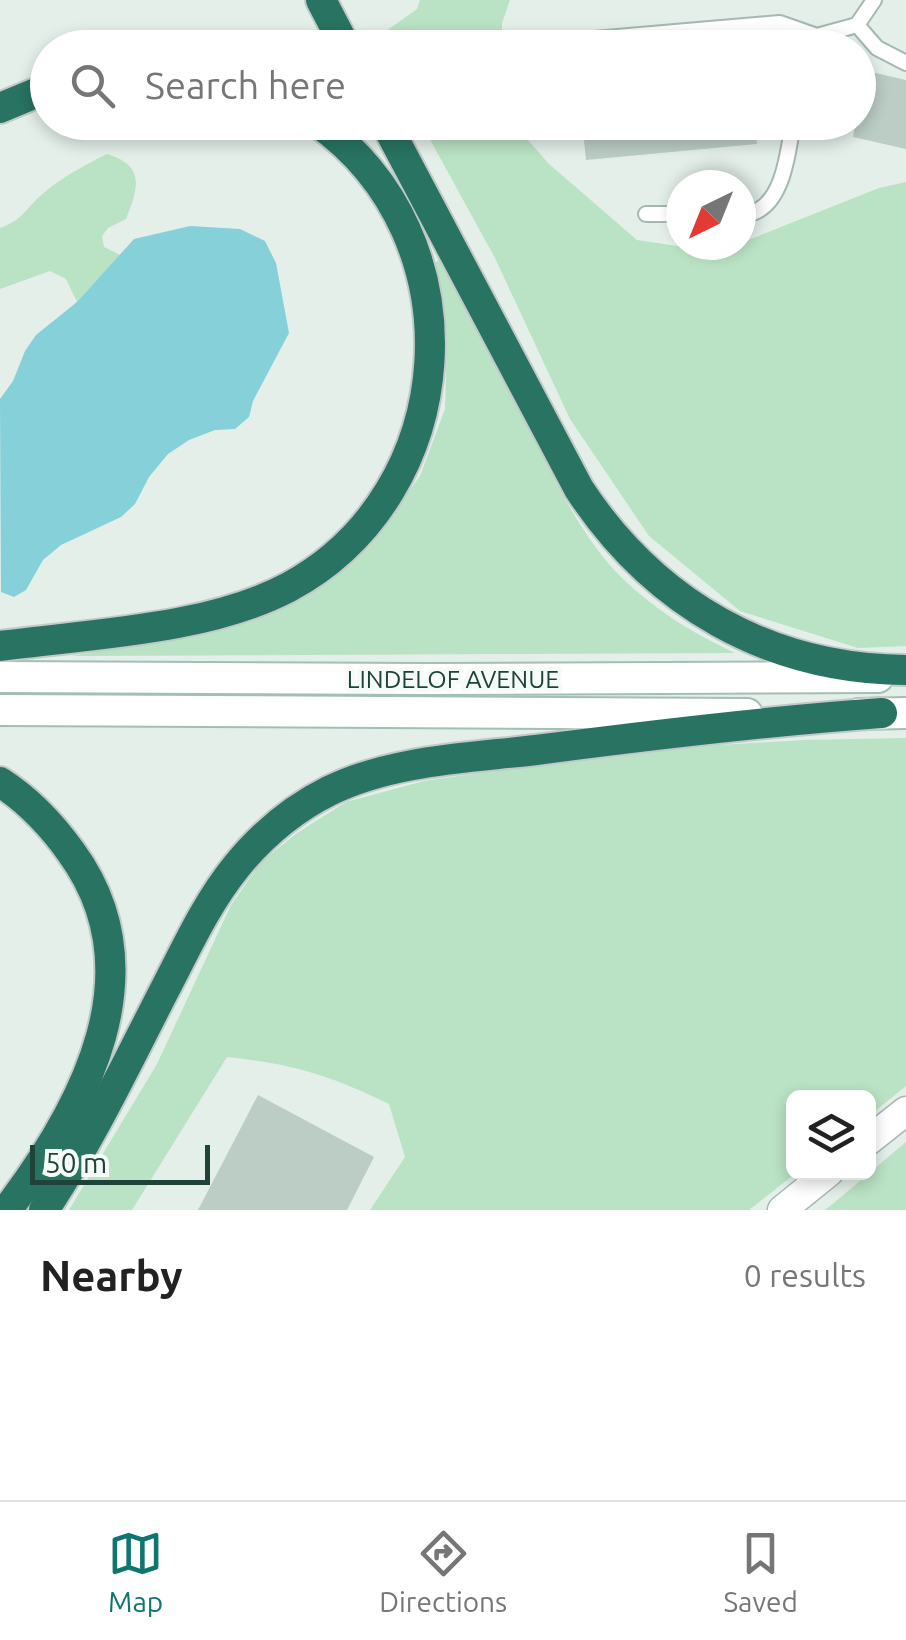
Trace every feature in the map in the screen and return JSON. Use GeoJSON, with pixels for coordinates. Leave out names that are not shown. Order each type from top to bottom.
{"type":"FeatureCollection","features":[{"type":"Feature","properties":{"kind":"highway"},"geometry":{"type":"LineString","coordinates":[[321,0],[337,30]]}},
{"type":"Feature","properties":{"kind":"highway"},"geometry":{"type":"LineString","coordinates":[[0,108],[30,96]]}},
{"type":"Feature","properties":{"kind":"highway"},"geometry":{"type":"LineString","coordinates":[[0,646],[201,618],[254,603],[317,570],[344,548],[369,521],[400,475],[424,408],[432,353],[424,281],[391,202],[338,140]]}},
{"type":"Feature","properties":{"kind":"highway"},"geometry":{"type":"LineString","coordinates":[[395,140],[578,489],[638,564],[708,616],[759,642],[836,664],[906,672]]}},
{"type":"Feature","properties":{"kind":"highway"},"geometry":{"type":"LineString","coordinates":[[44,1210],[93,1131],[203,916],[234,870],[283,820],[328,791],[362,778],[422,764],[735,725],[894,713]]}},
{"type":"Feature","properties":{"kind":"highway"},"geometry":{"type":"LineString","coordinates":[[0,782],[30,804],[57,832],[89,878],[108,931],[112,981],[106,1025],[79,1094],[44,1157],[7,1210]]}},
{"type":"Feature","properties":{"kind":"main road","name":"LINDELOF AVENUE"},"geometry":{"type":"LineString","coordinates":[[0,677],[776,680],[906,672]]}},
{"type":"Feature","properties":{"kind":"main road","name":"LINDELOF AVENUE"},"geometry":{"type":"LineString","coordinates":[[0,710],[894,713]]}},
{"type":"Feature","properties":{"kind":"street"},"geometry":{"type":"LineString","coordinates":[[876,1135],[906,1112]]}},
{"type":"Feature","properties":{"kind":"street"},"geometry":{"type":"LineString","coordinates":[[782,1210],[819,1180]]}},
{"type":"Feature","properties":{"kind":"lane"},"geometry":{"type":"LineString","coordinates":[[844,30],[858,25],[874,0]]}},
{"type":"Feature","properties":{"kind":"lane"},"geometry":{"type":"LineString","coordinates":[[702,30],[780,24],[791,30]]}},
{"type":"Feature","properties":{"kind":"lane"},"geometry":{"type":"LineString","coordinates":[[858,25],[862,30]]}},
{"type":"Feature","properties":{"kind":"lane"},"geometry":{"type":"LineString","coordinates":[[876,47],[906,63]]}},
{"type":"Feature","properties":{"kind":"lane"},"geometry":{"type":"LineString","coordinates":[[756,210],[784,178],[790,140]]}},
{"type":"Feature","properties":{"kind":"lane"},"geometry":{"type":"LineString","coordinates":[[646,214],[666,214]]}},
{"type":"Feature","properties":{"kind":"green space"},"geometry":{"type":"Polygon","coordinates":[[[420,0],[510,0],[502,30],[388,30],[417,9],[420,0]]]}},
{"type":"Feature","properties":{"kind":"green space"},"geometry":{"type":"Polygon","coordinates":[[[430,140],[528,140],[549,164],[637,240],[666,244],[666,260],[756,260],[756,237],[879,188],[906,182],[906,646],[858,648],[740,611],[649,536],[570,419],[495,258],[430,140]]]}},
{"type":"Feature","properties":{"kind":"green space"},"geometry":{"type":"Polygon","coordinates":[[[107,154],[128,165],[136,179],[126,219],[108,228],[102,236],[104,247],[120,255],[77,302],[66,279],[50,271],[0,289],[0,228],[17,219],[62,179],[107,154]]]}},
{"type":"Feature","properties":{"kind":"green space"},"geometry":{"type":"Polygon","coordinates":[[[441,258],[556,483],[592,542],[621,577],[647,600],[689,629],[735,653],[71,656],[216,631],[323,585],[369,547],[420,476],[445,409],[447,341],[434,264],[441,258]]]}},
{"type":"Feature","properties":{"kind":"green space"},"geometry":{"type":"Polygon","coordinates":[[[906,738],[906,1086],[876,1110],[876,1090],[786,1090],[787,1180],[749,1210],[370,1210],[405,1157],[389,1104],[310,1072],[227,1057],[132,1210],[69,1210],[157,1064],[231,905],[261,862],[297,833],[346,802],[424,781],[636,750],[906,738]]]}},
{"type":"Feature","properties":{"kind":"green space"},"geometry":{"type":"Polygon","coordinates":[[[906,1142],[906,1210],[825,1210],[861,1180],[876,1180],[876,1167],[906,1142]]]}},
{"type":"Feature","properties":{"kind":"water"},"geometry":{"type":"Polygon","coordinates":[[[190,226],[240,229],[265,241],[276,263],[289,333],[253,401],[249,417],[235,429],[215,430],[168,454],[149,477],[135,504],[121,517],[61,545],[43,560],[26,590],[14,597],[1,592],[0,399],[36,335],[77,302],[134,239],[190,226]]]}},
{"type":"Feature","properties":{"kind":"building"},"geometry":{"type":"Polygon","coordinates":[[[876,73],[906,80],[906,149],[866,140],[876,140],[876,73]]]}},
{"type":"Feature","properties":{"kind":"building"},"geometry":{"type":"Polygon","coordinates":[[[584,140],[756,140],[757,144],[586,160],[584,140]]]}},
{"type":"Feature","properties":{"kind":"building"},"geometry":{"type":"Polygon","coordinates":[[[258,1095],[374,1157],[347,1210],[198,1210],[258,1095]]]}}]}
